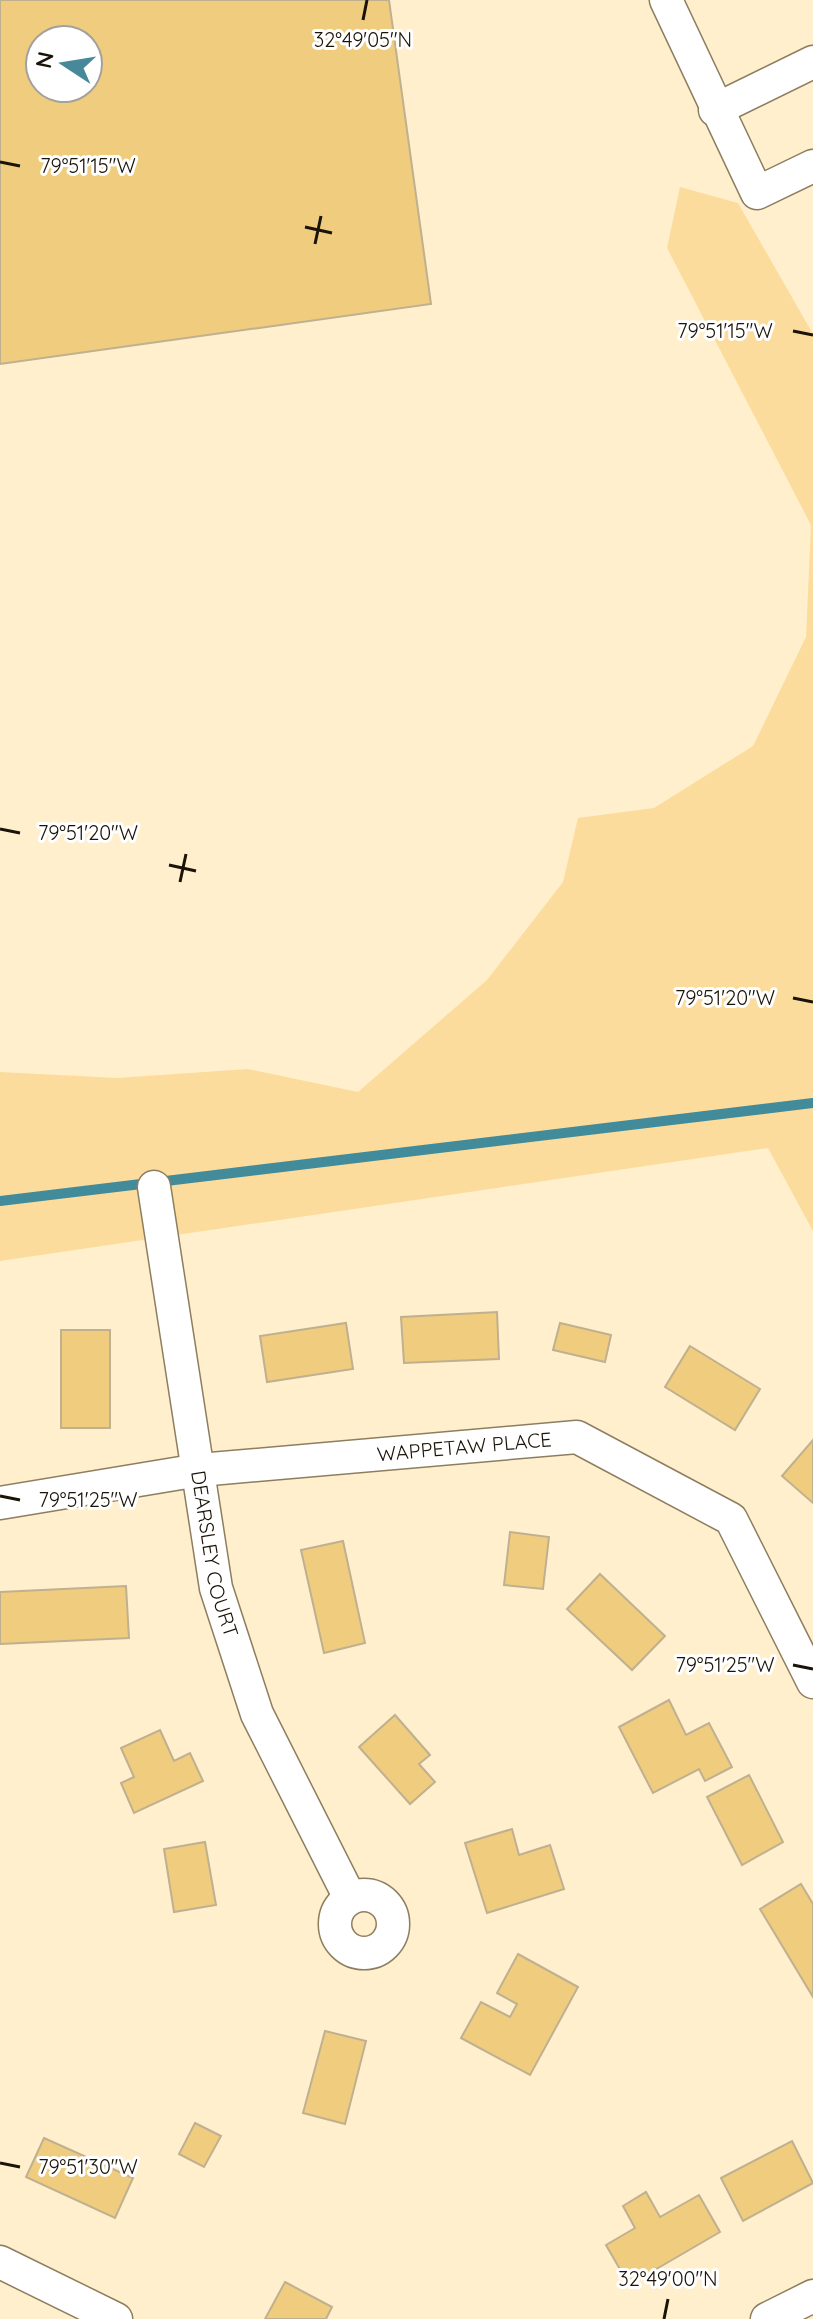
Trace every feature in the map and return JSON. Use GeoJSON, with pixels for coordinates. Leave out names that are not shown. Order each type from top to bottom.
{"type":"FeatureCollection","features":[{"type":"Feature","properties":{"kind":"street"},"geometry":{"type":"LineString","coordinates":[[666,0],[715,110],[757,193],[813,166]]}},
{"type":"Feature","properties":{"kind":"street"},"geometry":{"type":"LineString","coordinates":[[715,110],[813,62]]}},
{"type":"Feature","properties":{"kind":"street","name":"DEARSLEY COURT"},"geometry":{"type":"LineString","coordinates":[[154,1187],[216,1588],[257,1714],[350,1898]]}},
{"type":"Feature","properties":{"kind":"street","name":"WAPPETAW PLACE"},"geometry":{"type":"LineString","coordinates":[[0,1503],[199,1470],[577,1437],[731,1519],[813,1682]]}},
{"type":"Feature","properties":{"kind":"street"},"geometry":{"type":"LineString","coordinates":[[0,2262],[116,2319]]}},
{"type":"Feature","properties":{"kind":"street"},"geometry":{"type":"LineString","coordinates":[[767,2319],[813,2296]]}},
{"type":"Feature","properties":{"kind":"shaded area"},"geometry":{"type":"Polygon","coordinates":[[[680,187],[738,203],[813,334],[813,1231],[768,1148],[0,1261],[0,1072],[117,1078],[248,1069],[358,1092],[487,980],[563,882],[578,818],[654,808],[753,746],[806,637],[811,525],[667,248],[680,187]]]}},
{"type":"Feature","properties":{"kind":"building"},"geometry":{"type":"Polygon","coordinates":[[[0,0],[389,0],[431,304],[0,364],[0,0]]]}},
{"type":"Feature","properties":{"kind":"building"},"geometry":{"type":"Polygon","coordinates":[[[497,1312],[499,1359],[404,1363],[401,1317],[497,1312]]]}},
{"type":"Feature","properties":{"kind":"building"},"geometry":{"type":"Polygon","coordinates":[[[346,1323],[353,1369],[267,1382],[260,1336],[346,1323]]]}},
{"type":"Feature","properties":{"kind":"building"},"geometry":{"type":"Polygon","coordinates":[[[560,1323],[611,1335],[605,1362],[553,1350],[560,1323]]]}},
{"type":"Feature","properties":{"kind":"building"},"geometry":{"type":"Polygon","coordinates":[[[61,1330],[110,1330],[110,1428],[61,1428],[61,1330]]]}},
{"type":"Feature","properties":{"kind":"building"},"geometry":{"type":"Polygon","coordinates":[[[690,1346],[760,1389],[735,1430],[665,1387],[690,1346]]]}},
{"type":"Feature","properties":{"kind":"building"},"geometry":{"type":"Polygon","coordinates":[[[813,1440],[813,1503],[782,1476],[813,1440]]]}},
{"type":"Feature","properties":{"kind":"building"},"geometry":{"type":"Polygon","coordinates":[[[510,1532],[549,1537],[543,1589],[504,1585],[510,1532]]]}},
{"type":"Feature","properties":{"kind":"building"},"geometry":{"type":"Polygon","coordinates":[[[343,1541],[365,1643],[324,1653],[301,1550],[343,1541]]]}},
{"type":"Feature","properties":{"kind":"building"},"geometry":{"type":"Polygon","coordinates":[[[600,1574],[665,1636],[632,1670],[567,1609],[600,1574]]]}},
{"type":"Feature","properties":{"kind":"building"},"geometry":{"type":"Polygon","coordinates":[[[126,1586],[129,1638],[0,1644],[0,1592],[126,1586]]]}},
{"type":"Feature","properties":{"kind":"building"},"geometry":{"type":"Polygon","coordinates":[[[669,1700],[686,1735],[709,1723],[732,1767],[705,1781],[699,1769],[653,1793],[619,1727],[669,1700]]]}},
{"type":"Feature","properties":{"kind":"building"},"geometry":{"type":"Polygon","coordinates":[[[395,1715],[430,1755],[419,1764],[435,1782],[410,1804],[359,1747],[395,1715]]]}},
{"type":"Feature","properties":{"kind":"building"},"geometry":{"type":"Polygon","coordinates":[[[160,1730],[174,1761],[190,1753],[203,1781],[134,1813],[121,1783],[134,1777],[121,1748],[160,1730]]]}},
{"type":"Feature","properties":{"kind":"building"},"geometry":{"type":"Polygon","coordinates":[[[749,1775],[783,1842],[742,1865],[707,1797],[749,1775]]]}},
{"type":"Feature","properties":{"kind":"building"},"geometry":{"type":"Polygon","coordinates":[[[512,1829],[519,1855],[550,1845],[564,1889],[487,1913],[465,1843],[512,1829]]]}},
{"type":"Feature","properties":{"kind":"building"},"geometry":{"type":"Polygon","coordinates":[[[205,1842],[216,1905],[174,1912],[164,1849],[205,1842]]]}},
{"type":"Feature","properties":{"kind":"building"},"geometry":{"type":"Polygon","coordinates":[[[801,1884],[813,1904],[813,1997],[760,1909],[801,1884]]]}},
{"type":"Feature","properties":{"kind":"building"},"geometry":{"type":"Polygon","coordinates":[[[518,1954],[578,1987],[530,2075],[461,2038],[481,2002],[510,2017],[517,2004],[497,1993],[518,1954]]]}},
{"type":"Feature","properties":{"kind":"building"},"geometry":{"type":"Polygon","coordinates":[[[325,2031],[366,2041],[345,2124],[303,2113],[325,2031]]]}},
{"type":"Feature","properties":{"kind":"building"},"geometry":{"type":"Polygon","coordinates":[[[195,2123],[221,2136],[204,2167],[179,2154],[195,2123]]]}},
{"type":"Feature","properties":{"kind":"building"},"geometry":{"type":"Polygon","coordinates":[[[44,2138],[133,2178],[115,2218],[26,2177],[44,2138]]]}},
{"type":"Feature","properties":{"kind":"building"},"geometry":{"type":"Polygon","coordinates":[[[792,2141],[813,2183],[743,2221],[721,2178],[792,2141]]]}},
{"type":"Feature","properties":{"kind":"building"},"geometry":{"type":"Polygon","coordinates":[[[646,2192],[660,2217],[699,2195],[720,2232],[629,2285],[606,2245],[635,2228],[623,2206],[646,2192]]]}},
{"type":"Feature","properties":{"kind":"building"},"geometry":{"type":"Polygon","coordinates":[[[285,2282],[332,2307],[326,2319],[265,2319],[285,2282]]]}},
{"type":"Feature","properties":{"kind":"waterway"},"geometry":{"type":"LineString","coordinates":[[0,1201],[813,1103]]}}]}
